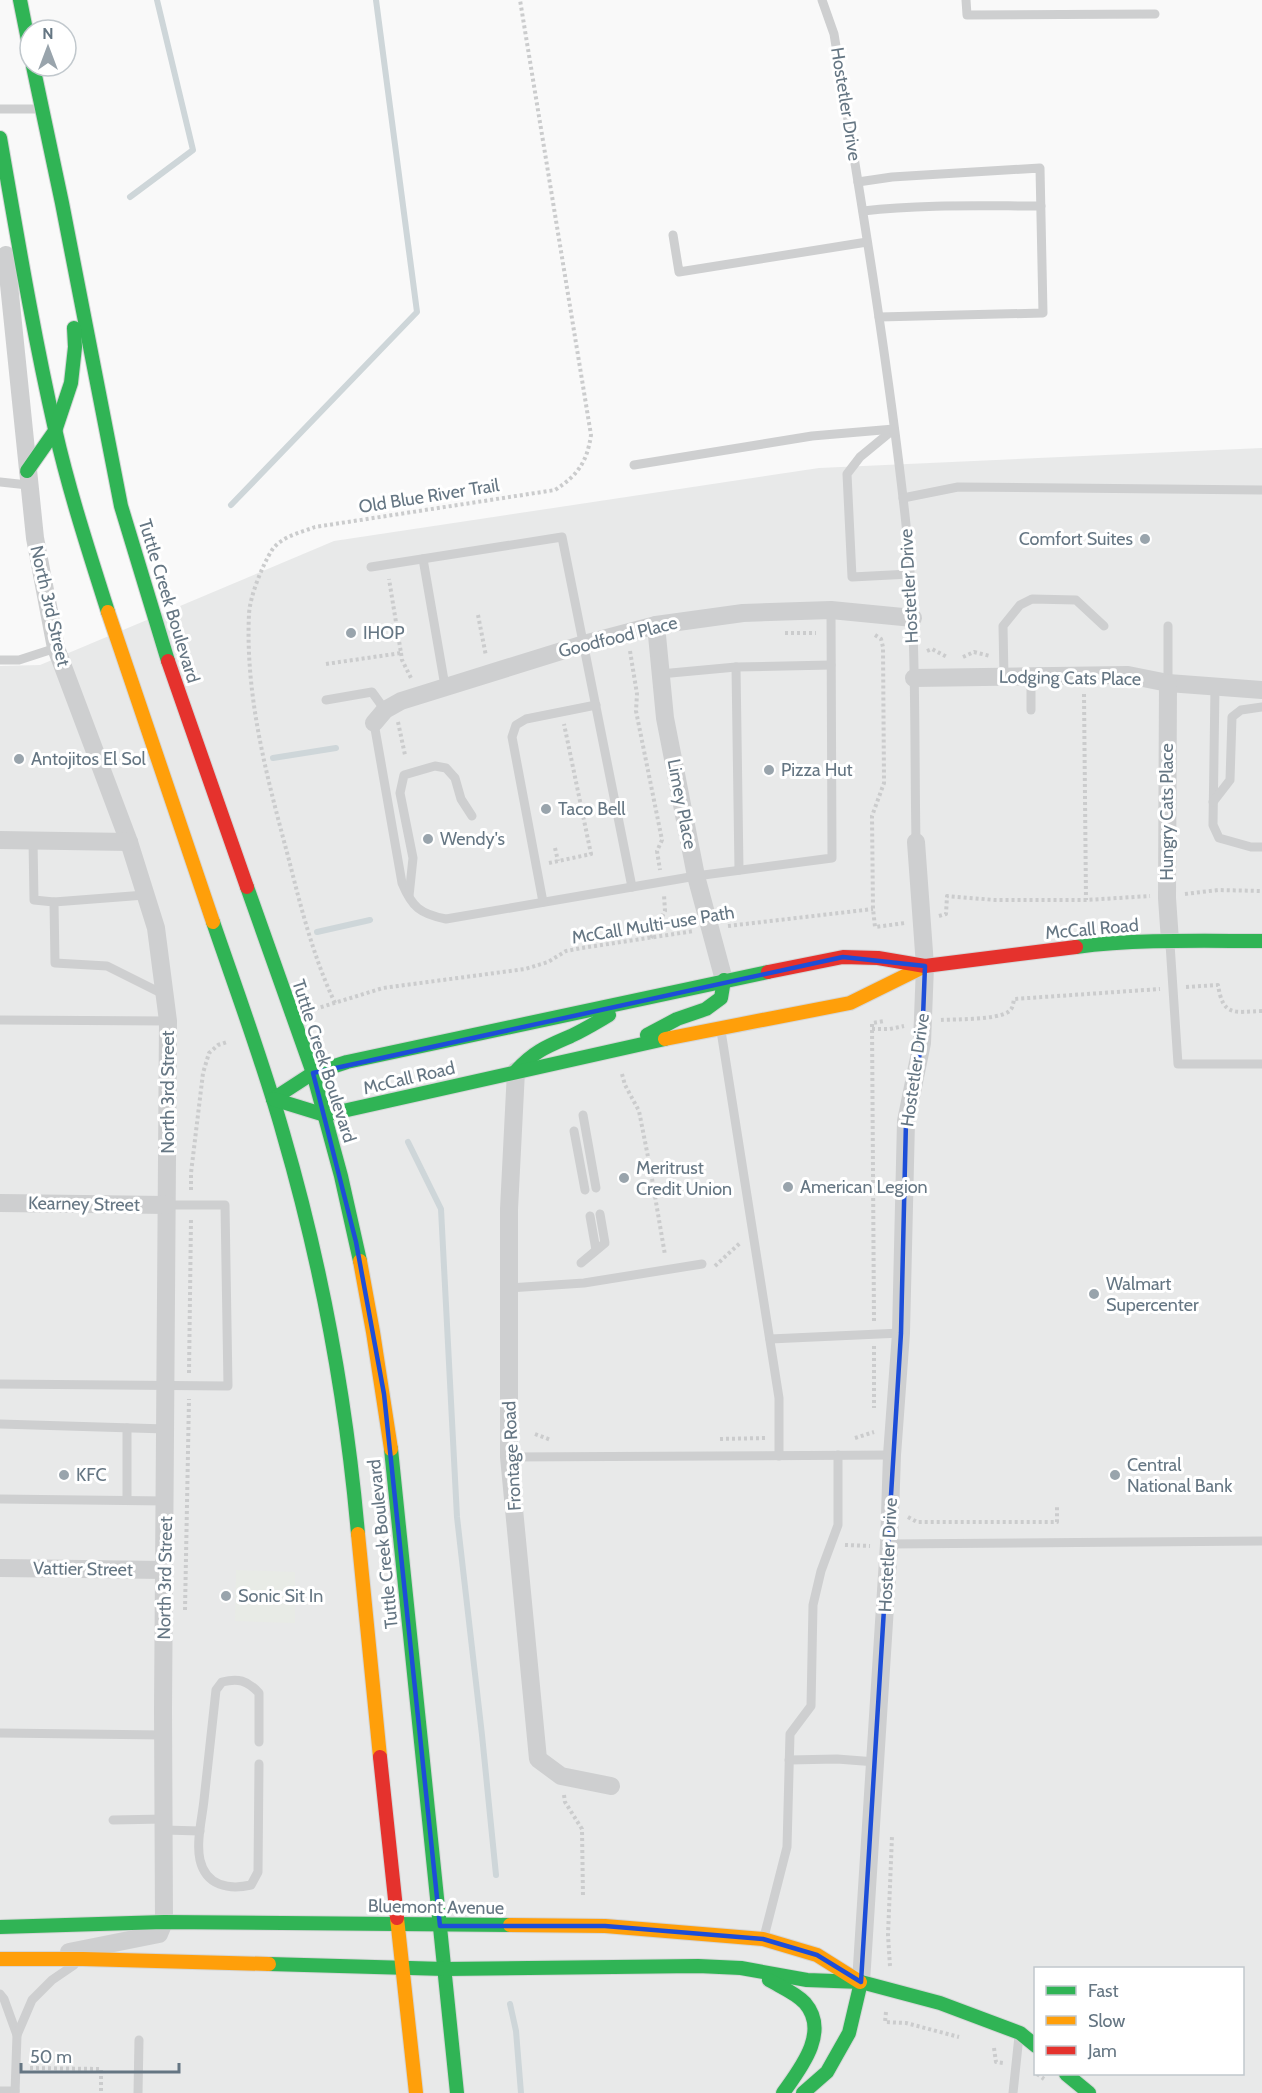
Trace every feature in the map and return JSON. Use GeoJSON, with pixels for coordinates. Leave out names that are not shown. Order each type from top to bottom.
{"type":"FeatureCollection","features":[{"type":"Feature","properties":{"kind":"main road"},"geometry":{"type":"LineString","coordinates":[[21,1],[24,18]]}},
{"type":"Feature","properties":{"kind":"main road","name":"Tuttle Creek Boulevard"},"geometry":{"type":"LineString","coordinates":[[36,78],[122,506],[150,605],[187,717],[313,1074],[325,1115],[369,1303],[384,1394],[457,2093]]}},
{"type":"Feature","properties":{"kind":"main road","name":"Tuttle Creek Boulevard"},"geometry":{"type":"LineString","coordinates":[[1,143],[29,308],[55,431],[83,533],[119,647],[273,1099],[312,1238],[340,1381],[351,1465],[375,1691],[396,1924],[416,2093]]}},
{"type":"Feature","properties":{"kind":"main road"},"geometry":{"type":"LineString","coordinates":[[28,478],[55,431],[71,382],[75,347],[71,292],[72,254]]}},
{"type":"Feature","properties":{"kind":"main road","name":"McCall Road"},"geometry":{"type":"LineString","coordinates":[[273,1099],[313,1074],[347,1062],[633,1002],[724,980],[843,957],[878,958],[925,966],[1101,944],[1262,941]]}},
{"type":"Feature","properties":{"kind":"main road","name":"McCall Road"},"geometry":{"type":"LineString","coordinates":[[325,1115],[622,1048],[850,1003],[925,966]]}},
{"type":"Feature","properties":{"kind":"main road"},"geometry":{"type":"LineString","coordinates":[[622,1048],[677,1019],[706,1009],[721,998],[724,980]]}},
{"type":"Feature","properties":{"kind":"main road"},"geometry":{"type":"LineString","coordinates":[[516,1071],[530,1054],[545,1045],[573,1035],[633,1002]]}},
{"type":"Feature","properties":{"kind":"main road"},"geometry":{"type":"LineString","coordinates":[[273,1099],[325,1115]]}},
{"type":"Feature","properties":{"kind":"main road","name":"Bluemont Avenue"},"geometry":{"type":"LineString","coordinates":[[0,1927],[164,1922],[604,1926],[763,1939],[817,1955],[861,1982]]}},
{"type":"Feature","properties":{"kind":"main road","name":"Bluemont Avenue"},"geometry":{"type":"LineString","coordinates":[[0,1959],[83,1959],[445,1969],[698,1965],[741,1968],[807,1980],[861,1982],[940,2003],[1020,2032],[1034,2045]]}},
{"type":"Feature","properties":{"kind":"main road"},"geometry":{"type":"LineString","coordinates":[[741,1968],[782,1986],[803,2000],[814,2019],[815,2039],[805,2062],[783,2093]]}},
{"type":"Feature","properties":{"kind":"main road","name":"Hostetler Drive"},"geometry":{"type":"LineString","coordinates":[[803,2093],[827,2072],[849,2033],[861,1982]]}},
{"type":"Feature","properties":{"kind":"main road"},"geometry":{"type":"LineString","coordinates":[[1068,2075],[1089,2093]]}},
{"type":"Feature","properties":{"kind":"street","name":"North 3rd Street"},"geometry":{"type":"LineString","coordinates":[[1,143],[2,221],[35,538],[56,648],[129,842],[156,927],[168,1021],[164,1922]]}},
{"type":"Feature","properties":{"kind":"street","name":"Goodfood Place"},"geometry":{"type":"LineString","coordinates":[[380,717],[400,701],[584,644],[656,625],[743,614],[831,610],[913,618]]}},
{"type":"Feature","properties":{"kind":"street","name":"Limey Place"},"geometry":{"type":"LineString","coordinates":[[656,625],[665,718],[696,876],[724,980]]}},
{"type":"Feature","properties":{"kind":"street","name":"Lodging Cats Place"},"geometry":{"type":"LineString","coordinates":[[914,678],[1128,675],[1168,683],[1262,690]]}},
{"type":"Feature","properties":{"kind":"street","name":"Hungry Cats Place"},"geometry":{"type":"LineString","coordinates":[[1168,683],[1167,898],[1170,941]]}},
{"type":"Feature","properties":{"kind":"street"},"geometry":{"type":"LineString","coordinates":[[0,840],[129,842]]}},
{"type":"Feature","properties":{"kind":"street","name":"Hostetler Drive"},"geometry":{"type":"LineString","coordinates":[[861,1982],[901,1333],[906,1120],[918,1065],[923,1023],[925,966],[916,842]]}},
{"type":"Feature","properties":{"kind":"street","name":"Frontage Road"},"geometry":{"type":"LineString","coordinates":[[516,1071],[510,1209],[509,1457],[538,1759],[564,1777],[611,1786]]}},
{"type":"Feature","properties":{"kind":"street","name":"Kearney Street"},"geometry":{"type":"LineString","coordinates":[[0,1203],[167,1205]]}},
{"type":"Feature","properties":{"kind":"street","name":"Vattier Street"},"geometry":{"type":"LineString","coordinates":[[0,1568],[165,1570]]}},
{"type":"Feature","properties":{"kind":"street"},"geometry":{"type":"LineString","coordinates":[[38,1959],[159,1934],[164,1922]]}},
{"type":"Feature","properties":{"kind":"lane","name":"Hostetler Drive"},"geometry":{"type":"LineString","coordinates":[[822,0],[834,34],[863,211],[903,498],[913,618],[916,842]]}},
{"type":"Feature","properties":{"kind":"lane"},"geometry":{"type":"LineString","coordinates":[[966,0],[967,15],[1155,14]]}},
{"type":"Feature","properties":{"kind":"lane"},"geometry":{"type":"LineString","coordinates":[[0,109],[42,108]]}},
{"type":"Feature","properties":{"kind":"lane"},"geometry":{"type":"LineString","coordinates":[[858,182],[892,177],[1040,168],[1043,313],[879,316]]}},
{"type":"Feature","properties":{"kind":"lane"},"geometry":{"type":"LineString","coordinates":[[863,211],[932,206],[1041,206]]}},
{"type":"Feature","properties":{"kind":"lane"},"geometry":{"type":"LineString","coordinates":[[672,236],[679,272],[867,242]]}},
{"type":"Feature","properties":{"kind":"lane"},"geometry":{"type":"LineString","coordinates":[[634,465],[812,436],[894,429]]}},
{"type":"Feature","properties":{"kind":"lane"},"geometry":{"type":"LineString","coordinates":[[894,429],[860,457],[847,474],[852,577],[910,574]]}},
{"type":"Feature","properties":{"kind":"lane"},"geometry":{"type":"LineString","coordinates":[[0,482],[28,478]]}},
{"type":"Feature","properties":{"kind":"lane"},"geometry":{"type":"LineString","coordinates":[[903,498],[958,488],[1262,490]]}},
{"type":"Feature","properties":{"kind":"lane"},"geometry":{"type":"LineString","coordinates":[[371,567],[562,537],[632,887]]}},
{"type":"Feature","properties":{"kind":"lane"},"geometry":{"type":"LineString","coordinates":[[423,559],[445,686]]}},
{"type":"Feature","properties":{"kind":"lane"},"geometry":{"type":"LineString","coordinates":[[1004,677],[1003,626],[1020,605],[1032,599],[1076,600],[1104,626]]}},
{"type":"Feature","properties":{"kind":"lane"},"geometry":{"type":"LineString","coordinates":[[326,700],[372,692],[380,717],[381,761],[402,883],[409,899],[427,915],[446,919],[696,876],[832,858],[831,610]]}},
{"type":"Feature","properties":{"kind":"lane"},"geometry":{"type":"LineString","coordinates":[[1168,626],[1168,683]]}},
{"type":"Feature","properties":{"kind":"lane"},"geometry":{"type":"LineString","coordinates":[[0,660],[19,660],[56,648]]}},
{"type":"Feature","properties":{"kind":"lane"},"geometry":{"type":"LineString","coordinates":[[660,674],[736,668],[831,665]]}},
{"type":"Feature","properties":{"kind":"lane"},"geometry":{"type":"LineString","coordinates":[[736,668],[739,870]]}},
{"type":"Feature","properties":{"kind":"lane"},"geometry":{"type":"LineString","coordinates":[[1030,677],[1031,710]]}},
{"type":"Feature","properties":{"kind":"lane"},"geometry":{"type":"LineString","coordinates":[[1215,687],[1213,825],[1220,838],[1251,847],[1262,847]]}},
{"type":"Feature","properties":{"kind":"lane"},"geometry":{"type":"LineString","coordinates":[[543,902],[512,737],[516,725],[526,719],[596,705]]}},
{"type":"Feature","properties":{"kind":"lane"},"geometry":{"type":"LineString","coordinates":[[1213,802],[1230,780],[1232,717],[1240,710],[1262,707]]}},
{"type":"Feature","properties":{"kind":"lane"},"geometry":{"type":"LineString","coordinates":[[409,899],[412,858],[400,793],[404,775],[435,766],[446,768],[455,778],[461,799],[472,816]]}},
{"type":"Feature","properties":{"kind":"lane"},"geometry":{"type":"LineString","coordinates":[[33,840],[34,900],[54,902],[146,894]]}},
{"type":"Feature","properties":{"kind":"lane"},"geometry":{"type":"LineString","coordinates":[[54,902],[55,963],[107,966],[165,995]]}},
{"type":"Feature","properties":{"kind":"lane"},"geometry":{"type":"LineString","coordinates":[[1170,941],[1178,1064],[1262,1064]]}},
{"type":"Feature","properties":{"kind":"lane"},"geometry":{"type":"LineString","coordinates":[[0,1020],[168,1021]]}},
{"type":"Feature","properties":{"kind":"lane"},"geometry":{"type":"LineString","coordinates":[[721,1028],[779,1398],[779,1456]]}},
{"type":"Feature","properties":{"kind":"lane"},"geometry":{"type":"LineString","coordinates":[[574,1131],[590,1189],[583,1114]]}},
{"type":"Feature","properties":{"kind":"lane"},"geometry":{"type":"LineString","coordinates":[[0,1384],[228,1386],[225,1205],[167,1205]]}},
{"type":"Feature","properties":{"kind":"lane"},"geometry":{"type":"LineString","coordinates":[[581,1263],[605,1243],[595,1215]]}},
{"type":"Feature","properties":{"kind":"lane"},"geometry":{"type":"LineString","coordinates":[[509,1288],[584,1283],[702,1264]]}},
{"type":"Feature","properties":{"kind":"lane"},"geometry":{"type":"LineString","coordinates":[[770,1339],[901,1333]]}},
{"type":"Feature","properties":{"kind":"lane"},"geometry":{"type":"LineString","coordinates":[[0,1424],[166,1429]]}},
{"type":"Feature","properties":{"kind":"lane"},"geometry":{"type":"LineString","coordinates":[[127,1428],[127,1500]]}},
{"type":"Feature","properties":{"kind":"lane"},"geometry":{"type":"LineString","coordinates":[[763,1939],[788,1847],[790,1734],[811,1706],[813,1605],[821,1571],[838,1525],[838,1455]]}},
{"type":"Feature","properties":{"kind":"lane"},"geometry":{"type":"LineString","coordinates":[[509,1457],[892,1455]]}},
{"type":"Feature","properties":{"kind":"lane"},"geometry":{"type":"LineString","coordinates":[[0,1499],[166,1501]]}},
{"type":"Feature","properties":{"kind":"lane"},"geometry":{"type":"LineString","coordinates":[[889,1544],[1262,1541]]}},
{"type":"Feature","properties":{"kind":"lane"},"geometry":{"type":"LineString","coordinates":[[259,1742],[259,1693],[250,1684],[236,1678],[222,1682],[216,1690],[200,1831],[200,1860],[206,1873],[216,1883],[227,1888],[251,1885],[258,1872],[259,1764]]}},
{"type":"Feature","properties":{"kind":"lane"},"geometry":{"type":"LineString","coordinates":[[0,1733],[164,1735]]}},
{"type":"Feature","properties":{"kind":"lane"},"geometry":{"type":"LineString","coordinates":[[114,1734],[114,1746]]}},
{"type":"Feature","properties":{"kind":"lane"},"geometry":{"type":"LineString","coordinates":[[789,1760],[837,1759],[876,1762]]}},
{"type":"Feature","properties":{"kind":"lane"},"geometry":{"type":"LineString","coordinates":[[113,1820],[200,1831]]}},
{"type":"Feature","properties":{"kind":"lane"},"geometry":{"type":"LineString","coordinates":[[0,2091],[15,2092],[17,2035],[32,2000],[52,1980],[83,1959]]}},
{"type":"Feature","properties":{"kind":"lane"},"geometry":{"type":"LineString","coordinates":[[0,1994],[17,2035]]}},
{"type":"Feature","properties":{"kind":"lane"},"geometry":{"type":"LineString","coordinates":[[1012,2093],[1020,2032]]}},
{"type":"Feature","properties":{"kind":"lane"},"geometry":{"type":"LineString","coordinates":[[138,2093],[139,2040]]}},
{"type":"Feature","properties":{"kind":"path","name":"Old Blue River Trail"},"geometry":{"type":"LineString","coordinates":[[335,1003],[324,981],[266,774],[250,674],[249,612],[260,574],[272,550],[282,540],[315,527],[555,490],[573,479],[588,454],[591,435],[520,0]]}},
{"type":"Feature","properties":{"kind":"path"},"geometry":{"type":"LineString","coordinates":[[326,664],[400,653],[388,576]]}},
{"type":"Feature","properties":{"kind":"path"},"geometry":{"type":"LineString","coordinates":[[630,651],[637,694],[636,711],[662,840],[657,851],[665,911],[650,938]]}},
{"type":"Feature","properties":{"kind":"path"},"geometry":{"type":"LineString","coordinates":[[1084,676],[1086,900]]}},
{"type":"Feature","properties":{"kind":"path"},"geometry":{"type":"LineString","coordinates":[[536,865],[591,854],[562,712]]}},
{"type":"Feature","properties":{"kind":"path"},"geometry":{"type":"LineString","coordinates":[[565,812],[582,809]]}},
{"type":"Feature","properties":{"kind":"path"},"geometry":{"type":"LineString","coordinates":[[555,848],[558,861]]}},
{"type":"Feature","properties":{"kind":"path"},"geometry":{"type":"LineString","coordinates":[[1085,868],[1089,862]]}},
{"type":"Feature","properties":{"kind":"path"},"geometry":{"type":"LineString","coordinates":[[946,914],[947,896],[995,900],[1086,900],[1140,896],[1167,898],[1218,890],[1262,891]]}},
{"type":"Feature","properties":{"kind":"path","name":"McCall Multi-use Path"},"geometry":{"type":"LineString","coordinates":[[293,1019],[383,988],[525,969],[548,962],[566,951],[711,927],[873,909],[875,927]]}},
{"type":"Feature","properties":{"kind":"path"},"geometry":{"type":"LineString","coordinates":[[872,1029],[890,1029],[936,1020],[988,1018],[1008,1012],[1013,1007],[1014,999],[1218,985],[1224,1008],[1232,1012],[1262,1011]]}},
{"type":"Feature","properties":{"kind":"path"},"geometry":{"type":"LineString","coordinates":[[874,1410],[872,1023],[884,1021]]}},
{"type":"Feature","properties":{"kind":"path"},"geometry":{"type":"LineString","coordinates":[[185,1610],[191,1173],[203,1074],[209,1053],[218,1045],[250,1033]]}},
{"type":"Feature","properties":{"kind":"path"},"geometry":{"type":"LineString","coordinates":[[622,1074],[625,1085],[639,1111],[668,1270]]}},
{"type":"Feature","properties":{"kind":"path"},"geometry":{"type":"LineString","coordinates":[[711,1270],[740,1243],[754,1240]]}},
{"type":"Feature","properties":{"kind":"path"},"geometry":{"type":"LineString","coordinates":[[874,1421],[874,1432]]}},
{"type":"Feature","properties":{"kind":"path"},"geometry":{"type":"LineString","coordinates":[[846,1438],[856,1438],[874,1432],[894,1432]]}},
{"type":"Feature","properties":{"kind":"path"},"geometry":{"type":"LineString","coordinates":[[535,1434],[555,1440]]}},
{"type":"Feature","properties":{"kind":"path"},"geometry":{"type":"LineString","coordinates":[[710,1439],[779,1437]]}},
{"type":"Feature","properties":{"kind":"path"},"geometry":{"type":"LineString","coordinates":[[904,1515],[917,1522],[1057,1522],[1057,1505]]}},
{"type":"Feature","properties":{"kind":"path"},"geometry":{"type":"LineString","coordinates":[[830,1550],[847,1544],[869,1546],[889,1544]]}},
{"type":"Feature","properties":{"kind":"path"},"geometry":{"type":"LineString","coordinates":[[564,1777],[565,1802],[582,1829],[584,1897]]}},
{"type":"Feature","properties":{"kind":"path"},"geometry":{"type":"LineString","coordinates":[[885,2022],[906,2023],[962,2037]]}},
{"type":"Feature","properties":{"kind":"path"},"geometry":{"type":"LineString","coordinates":[[990,2046],[996,2049],[996,2062],[1034,2073]]}},
{"type":"Feature","properties":{"kind":"path"},"geometry":{"type":"LineString","coordinates":[[29,2076],[30,2058]]}},
{"type":"Feature","properties":{"kind":"path"},"geometry":{"type":"LineString","coordinates":[[29,2068],[102,2069],[101,2093]]}},
{"type":"Feature","properties":{"kind":"highlighted area"},"geometry":{"type":"Polygon","coordinates":[[[843,957],[925,966],[922,1043],[906,1121],[901,1333],[861,1982],[817,1955],[763,1939],[605,1926],[440,1926],[384,1394],[356,1242],[313,1073],[843,957]]]}},
{"type":"Feature","properties":{"kind":"shaded area"},"geometry":{"type":"Polygon","coordinates":[[[1262,448],[1262,2093],[0,2093],[0,666],[40,665],[334,541],[819,468],[1262,448]]]}},
{"type":"Feature","properties":{"kind":"shaded area"},"geometry":{"type":"Polygon","coordinates":[[[236,1570],[295,1572],[295,1623],[235,1621],[236,1570]]]}},
{"type":"Feature","properties":{"kind":"waterway"},"geometry":{"type":"LineString","coordinates":[[130,197],[193,150],[157,0]]}},
{"type":"Feature","properties":{"kind":"waterway"},"geometry":{"type":"LineString","coordinates":[[231,505],[417,312],[376,0]]}},
{"type":"Feature","properties":{"kind":"waterway"},"geometry":{"type":"LineString","coordinates":[[273,758],[336,748]]}},
{"type":"Feature","properties":{"kind":"waterway"},"geometry":{"type":"LineString","coordinates":[[317,932],[370,920]]}},
{"type":"Feature","properties":{"kind":"waterway"},"geometry":{"type":"LineString","coordinates":[[408,1142],[441,1209],[457,1517],[496,1875]]}},
{"type":"Feature","properties":{"kind":"waterway"},"geometry":{"type":"LineString","coordinates":[[510,2004],[516,2031],[521,2093]]}},
{"type":"Feature","properties":{"kind":"traffic: fast"},"geometry":{"type":"LineString","coordinates":[[20,0],[24,18]]}},
{"type":"Feature","properties":{"kind":"traffic: fast"},"geometry":{"type":"LineString","coordinates":[[36,78],[121,506],[168,661]]}},
{"type":"Feature","properties":{"kind":"traffic: fast"},"geometry":{"type":"LineString","coordinates":[[0,138],[32,320],[55,429],[73,498],[108,612]]}},
{"type":"Feature","properties":{"kind":"traffic: fast"},"geometry":{"type":"LineString","coordinates":[[27,471],[55,431],[71,383],[75,347],[74,328]]}},
{"type":"Feature","properties":{"kind":"traffic: fast"},"geometry":{"type":"LineString","coordinates":[[247,887],[313,1073],[341,1176],[360,1261]]}},
{"type":"Feature","properties":{"kind":"traffic: fast"},"geometry":{"type":"LineString","coordinates":[[213,922],[275,1106],[297,1183],[321,1282],[347,1432],[358,1534]]}},
{"type":"Feature","properties":{"kind":"traffic: fast"},"geometry":{"type":"LineString","coordinates":[[1076,947],[1145,942],[1262,941]]}},
{"type":"Feature","properties":{"kind":"traffic: fast"},"geometry":{"type":"LineString","coordinates":[[273,1099],[313,1073],[347,1062],[768,972]]}},
{"type":"Feature","properties":{"kind":"traffic: fast"},"geometry":{"type":"LineString","coordinates":[[647,1035],[677,1019],[706,1009],[721,998],[724,980]]}},
{"type":"Feature","properties":{"kind":"traffic: fast"},"geometry":{"type":"LineString","coordinates":[[516,1071],[529,1058],[542,1050],[609,1015]]}},
{"type":"Feature","properties":{"kind":"traffic: fast"},"geometry":{"type":"LineString","coordinates":[[273,1099],[325,1115],[665,1039]]}},
{"type":"Feature","properties":{"kind":"traffic: fast"},"geometry":{"type":"LineString","coordinates":[[391,1449],[457,2093]]}},
{"type":"Feature","properties":{"kind":"traffic: fast"},"geometry":{"type":"LineString","coordinates":[[0,1927],[164,1922],[510,1925]]}},
{"type":"Feature","properties":{"kind":"traffic: fast"},"geometry":{"type":"LineString","coordinates":[[269,1964],[445,1969],[698,1966],[741,1968],[807,1980],[861,1982],[940,2003],[1020,2033],[1034,2044]]}},
{"type":"Feature","properties":{"kind":"traffic: fast"},"geometry":{"type":"LineString","coordinates":[[769,1980],[793,1993],[805,2003],[812,2014],[814,2026],[814,2038],[810,2050],[783,2093]]}},
{"type":"Feature","properties":{"kind":"traffic: fast"},"geometry":{"type":"LineString","coordinates":[[803,2093],[827,2072],[849,2033],[861,1982]]}},
{"type":"Feature","properties":{"kind":"traffic: fast"},"geometry":{"type":"LineString","coordinates":[[1067,2075],[1089,2093]]}},
{"type":"Feature","properties":{"kind":"traffic: slow"},"geometry":{"type":"LineString","coordinates":[[108,612],[213,922]]}},
{"type":"Feature","properties":{"kind":"traffic: slow"},"geometry":{"type":"LineString","coordinates":[[665,1039],[850,1003],[925,966]]}},
{"type":"Feature","properties":{"kind":"traffic: slow"},"geometry":{"type":"LineString","coordinates":[[360,1261],[391,1449]]}},
{"type":"Feature","properties":{"kind":"traffic: slow"},"geometry":{"type":"LineString","coordinates":[[358,1534],[380,1757]]}},
{"type":"Feature","properties":{"kind":"traffic: slow"},"geometry":{"type":"LineString","coordinates":[[397,1918],[416,2093]]}},
{"type":"Feature","properties":{"kind":"traffic: slow"},"geometry":{"type":"LineString","coordinates":[[510,1925],[605,1926],[763,1939],[817,1955],[860,1982]]}},
{"type":"Feature","properties":{"kind":"traffic: slow"},"geometry":{"type":"LineString","coordinates":[[0,1959],[269,1964]]}},
{"type":"Feature","properties":{"kind":"traffic: jam"},"geometry":{"type":"LineString","coordinates":[[168,661],[247,887]]}},
{"type":"Feature","properties":{"kind":"traffic: jam"},"geometry":{"type":"LineString","coordinates":[[768,972],[843,957],[878,958],[925,966],[1076,947]]}},
{"type":"Feature","properties":{"kind":"traffic: jam"},"geometry":{"type":"LineString","coordinates":[[380,1757],[397,1918]]}},
{"type":"Feature","properties":{"kind":"place","name":"Comfort Suites"},"geometry":{"type":"Point","coordinates":[1145,539]}},
{"type":"Feature","properties":{"kind":"place","name":"IHOP"},"geometry":{"type":"Point","coordinates":[351,633]}},
{"type":"Feature","properties":{"kind":"place","name":"Antojitos El Sol"},"geometry":{"type":"Point","coordinates":[19,759]}},
{"type":"Feature","properties":{"kind":"place","name":"Pizza Hut"},"geometry":{"type":"Point","coordinates":[769,770]}},
{"type":"Feature","properties":{"kind":"place","name":"Taco Bell"},"geometry":{"type":"Point","coordinates":[546,809]}},
{"type":"Feature","properties":{"kind":"place","name":"Wendy's"},"geometry":{"type":"Point","coordinates":[428,839]}},
{"type":"Feature","properties":{"kind":"place","name":"Meritrust Credit Union"},"geometry":{"type":"Point","coordinates":[624,1178]}},
{"type":"Feature","properties":{"kind":"place","name":"American Legion"},"geometry":{"type":"Point","coordinates":[788,1187]}},
{"type":"Feature","properties":{"kind":"place","name":"Walmart Supercenter"},"geometry":{"type":"Point","coordinates":[1094,1294]}},
{"type":"Feature","properties":{"kind":"place","name":"KFC"},"geometry":{"type":"Point","coordinates":[64,1475]}},
{"type":"Feature","properties":{"kind":"place","name":"Central National Bank"},"geometry":{"type":"Point","coordinates":[1115,1475]}},
{"type":"Feature","properties":{"kind":"place","name":"Sonic Sit In"},"geometry":{"type":"Point","coordinates":[226,1596]}}]}
